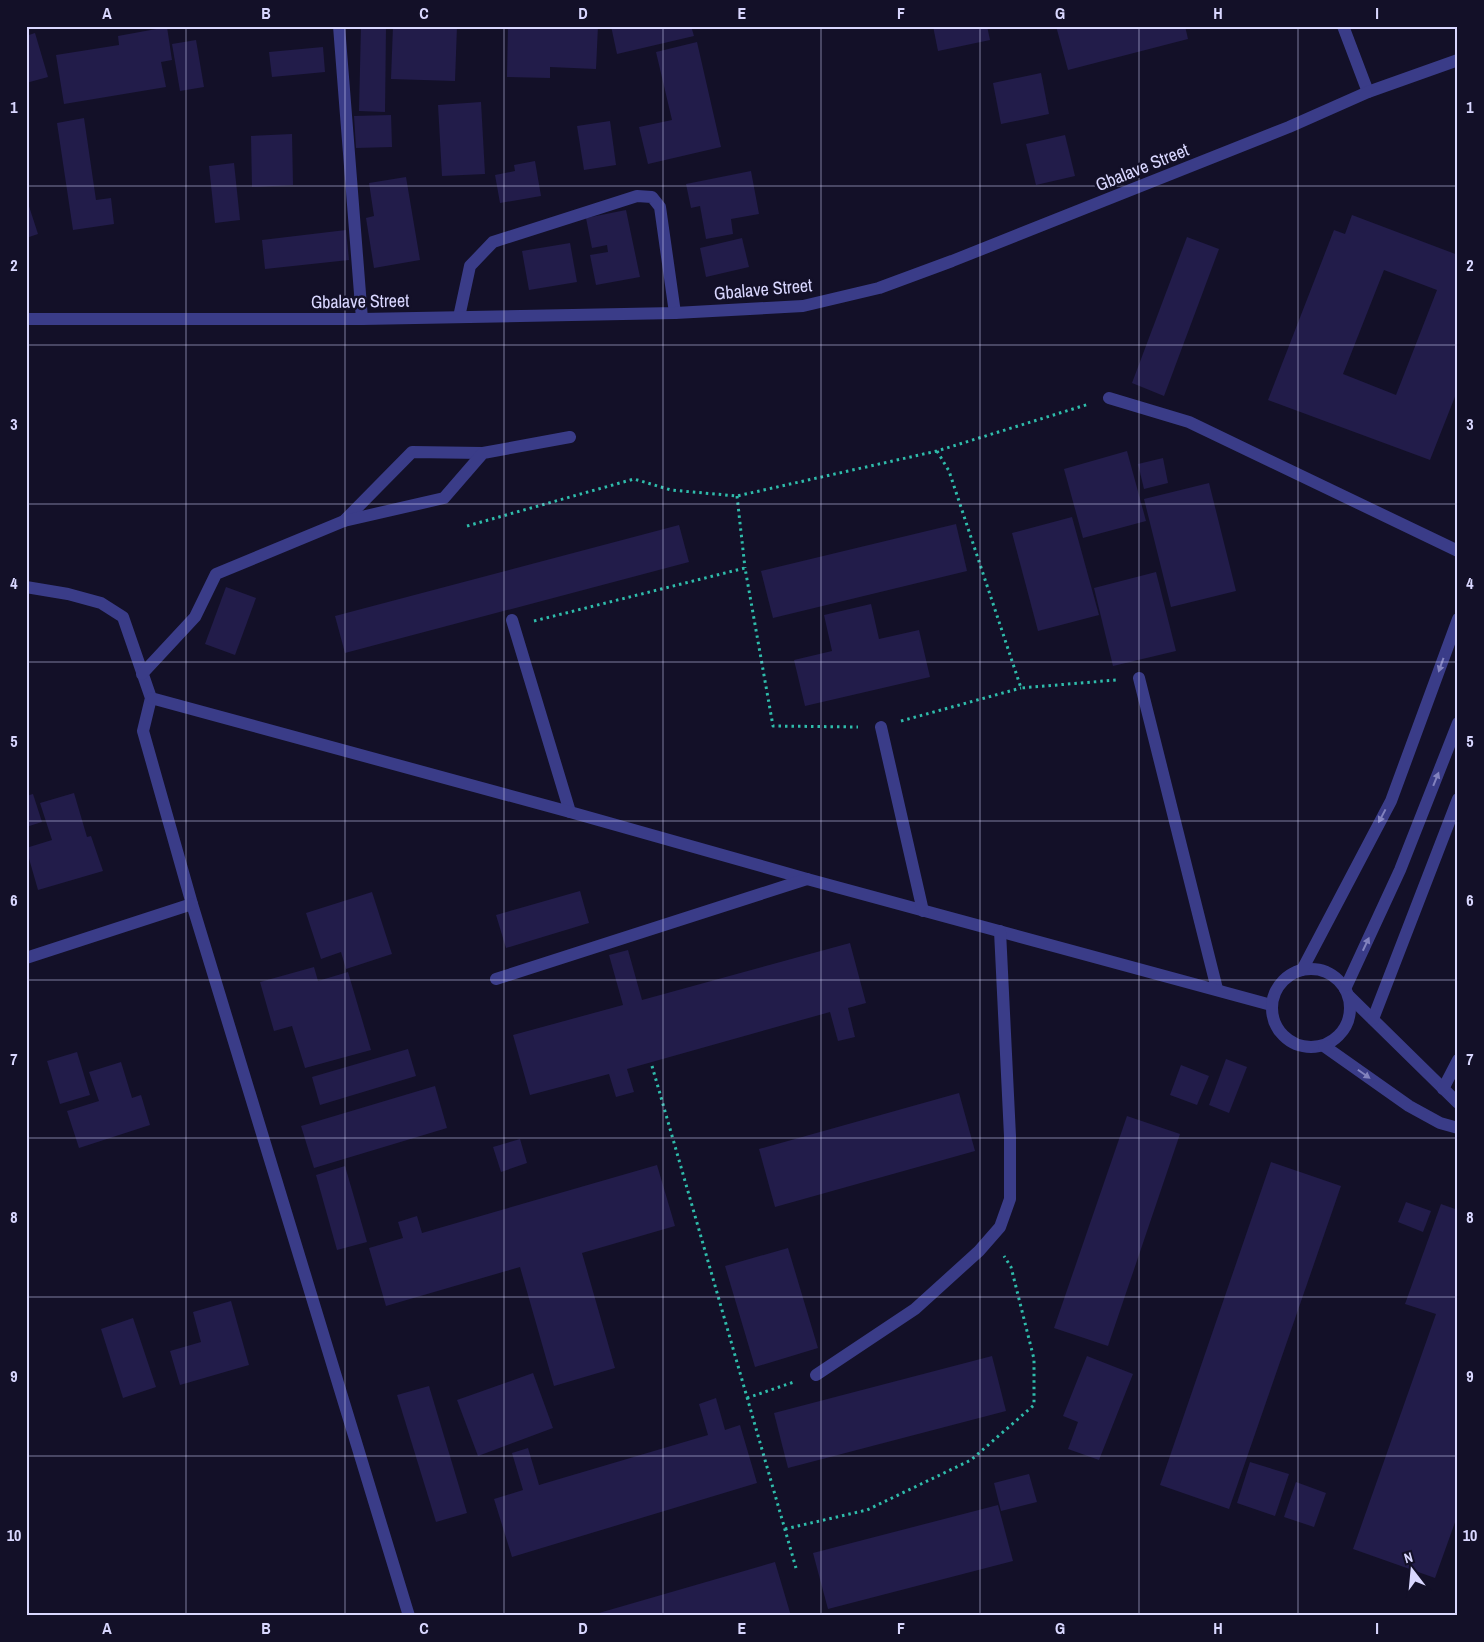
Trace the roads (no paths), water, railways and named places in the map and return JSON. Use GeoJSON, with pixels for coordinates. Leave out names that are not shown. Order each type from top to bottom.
{"type":"FeatureCollection","features":[{"type":"Feature","properties":{"kind":"street"},"geometry":{"type":"LineString","coordinates":[[339,26],[362,319]]}},
{"type":"Feature","properties":{"kind":"street"},"geometry":{"type":"LineString","coordinates":[[1343,26],[1368,92]]}},
{"type":"Feature","properties":{"kind":"street","name":"Gbalave Street"},"geometry":{"type":"LineString","coordinates":[[26,319],[362,319],[675,313],[802,306],[879,288],[952,261],[1289,128],[1368,92],[1458,60]]}},
{"type":"Feature","properties":{"kind":"street"},"geometry":{"type":"LineString","coordinates":[[459,317],[470,266],[493,242],[637,196],[652,198],[660,207],[675,313]]}},
{"type":"Feature","properties":{"kind":"street"},"geometry":{"type":"LineString","coordinates":[[1109,398],[1189,422],[1458,551]]}},
{"type":"Feature","properties":{"kind":"street"},"geometry":{"type":"LineString","coordinates":[[344,521],[412,452],[483,453],[570,437]]}},
{"type":"Feature","properties":{"kind":"street"},"geometry":{"type":"LineString","coordinates":[[142,674],[195,618],[216,574],[344,521],[444,498],[483,453]]}},
{"type":"Feature","properties":{"kind":"street"},"geometry":{"type":"LineString","coordinates":[[26,587],[68,594],[101,604],[123,617],[151,698],[143,731],[192,904],[409,1616]]}},
{"type":"Feature","properties":{"kind":"street"},"geometry":{"type":"LineString","coordinates":[[1302,970],[1390,801],[1458,619]]}},
{"type":"Feature","properties":{"kind":"street"},"geometry":{"type":"LineString","coordinates":[[513,623],[570,812]]}},
{"type":"Feature","properties":{"kind":"street"},"geometry":{"type":"LineString","coordinates":[[1139,678],[1217,989]]}},
{"type":"Feature","properties":{"kind":"street"},"geometry":{"type":"LineString","coordinates":[[151,698],[1271,1005]]}},
{"type":"Feature","properties":{"kind":"street"},"geometry":{"type":"LineString","coordinates":[[1458,723],[1400,870],[1347,992],[1351,1011],[1347,1026],[1337,1038],[1324,1046],[1314,1048],[1294,1045],[1279,1033],[1274,1024],[1271,1005],[1278,986],[1292,974],[1312,969],[1322,970],[1331,974],[1347,992],[1373,1019],[1458,1103]]}},
{"type":"Feature","properties":{"kind":"street"},"geometry":{"type":"LineString","coordinates":[[881,727],[923,911]]}},
{"type":"Feature","properties":{"kind":"street"},"geometry":{"type":"LineString","coordinates":[[1373,1019],[1458,800]]}},
{"type":"Feature","properties":{"kind":"street"},"geometry":{"type":"LineString","coordinates":[[496,979],[807,879]]}},
{"type":"Feature","properties":{"kind":"street"},"geometry":{"type":"LineString","coordinates":[[26,958],[192,904]]}},
{"type":"Feature","properties":{"kind":"street"},"geometry":{"type":"LineString","coordinates":[[816,1375],[915,1308],[979,1251],[1000,1227],[1010,1198],[1010,1136],[1000,931]]}},
{"type":"Feature","properties":{"kind":"street"},"geometry":{"type":"LineString","coordinates":[[1324,1046],[1409,1106],[1440,1123],[1458,1128]]}},
{"type":"Feature","properties":{"kind":"street"},"geometry":{"type":"LineString","coordinates":[[1443,1089],[1458,1060]]}}]}
